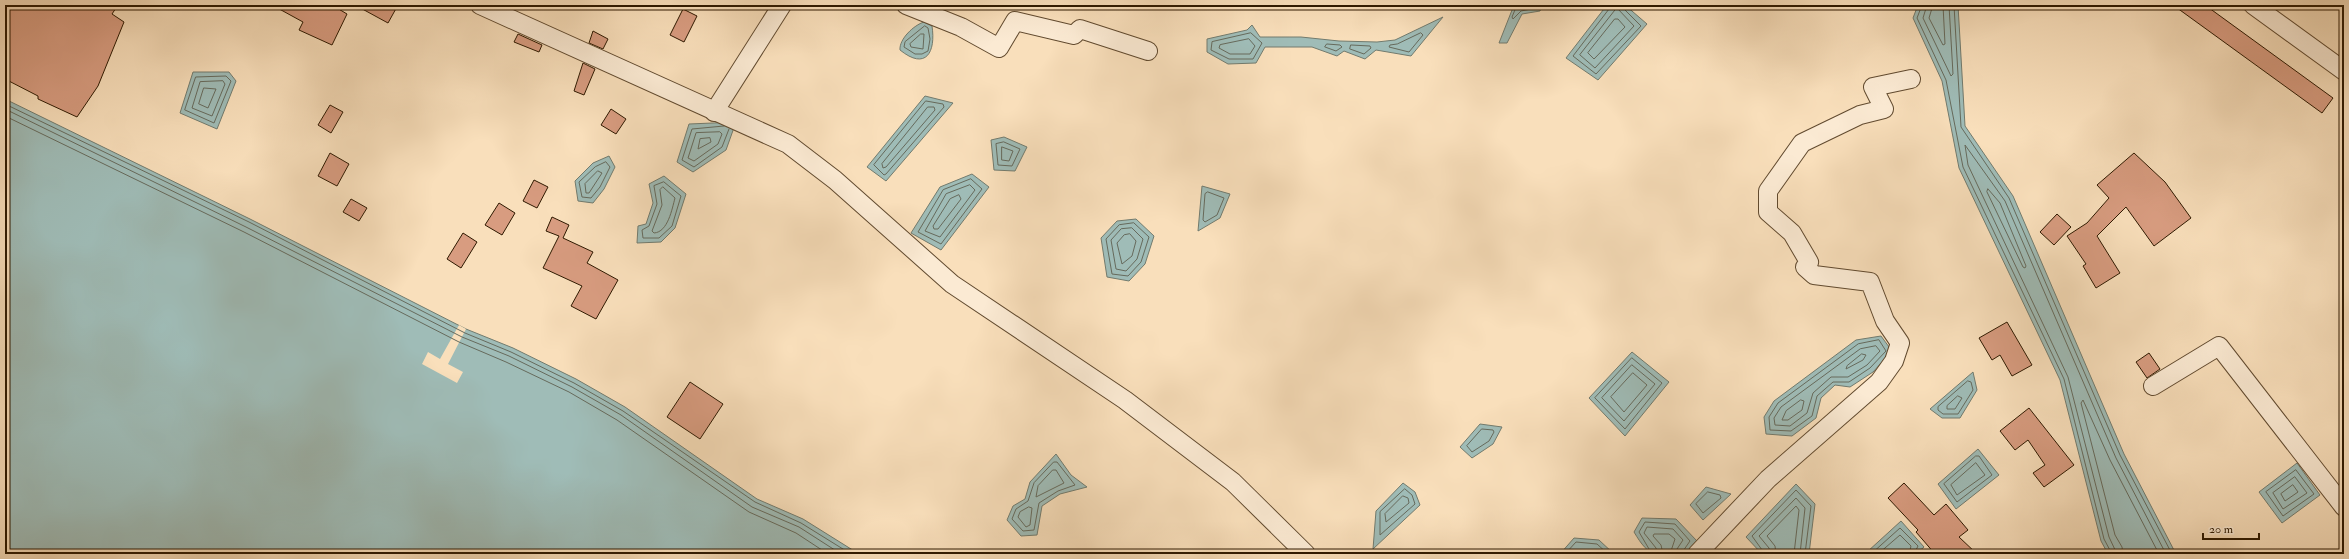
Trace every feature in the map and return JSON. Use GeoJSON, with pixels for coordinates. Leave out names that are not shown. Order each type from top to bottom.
{"type":"FeatureCollection","features":[{"type":"Feature","properties":{"kind":"street"},"geometry":{"type":"LineString","coordinates":[[480,5],[714,112],[788,144],[834,180],[952,284],[1125,400],[1232,482],[1306,554]]}},
{"type":"Feature","properties":{"kind":"street"},"geometry":{"type":"LineString","coordinates":[[714,112],[782,5]]}},
{"type":"Feature","properties":{"kind":"street"},"geometry":{"type":"LineString","coordinates":[[906,5],[961,27],[999,48],[1016,21],[1074,35],[1080,29],[1148,51]]}},
{"type":"Feature","properties":{"kind":"street"},"geometry":{"type":"LineString","coordinates":[[2254,5],[2344,70]]}},
{"type":"Feature","properties":{"kind":"street"},"geometry":{"type":"LineString","coordinates":[[1697,554],[1768,479],[1879,382],[1894,361],[1900,342],[1885,321],[1870,282],[1814,275],[1805,267],[1809,262],[1792,233],[1768,212],[1768,191],[1802,143],[1860,115],[1884,109],[1873,88],[1912,79]]}},
{"type":"Feature","properties":{"kind":"street"},"geometry":{"type":"LineString","coordinates":[[2153,386],[2219,346],[2344,507]]}},
{"type":"Feature","properties":{"kind":"water"},"geometry":{"type":"Polygon","coordinates":[[[1514,5],[1542,5],[1540,11],[1522,14],[1507,43],[1499,43],[1514,5]]]}},
{"type":"Feature","properties":{"kind":"water"},"geometry":{"type":"Polygon","coordinates":[[[1607,5],[1625,5],[1647,24],[1598,80],[1566,58],[1607,5]]]}},
{"type":"Feature","properties":{"kind":"water"},"geometry":{"type":"Polygon","coordinates":[[[1918,5],[1958,5],[1965,126],[2013,196],[2124,454],[2176,554],[2108,554],[2101,541],[2060,380],[1959,168],[1942,81],[1913,18],[1918,5]]]}},
{"type":"Feature","properties":{"kind":"water"},"geometry":{"type":"Polygon","coordinates":[[[1443,17],[1411,56],[1376,50],[1365,59],[1344,51],[1337,56],[1312,47],[1265,47],[1256,63],[1228,64],[1207,52],[1207,39],[1247,30],[1252,25],[1260,37],[1301,37],[1339,41],[1377,42],[1395,40],[1443,17]]]}},
{"type":"Feature","properties":{"kind":"water"},"geometry":{"type":"Polygon","coordinates":[[[924,22],[932,26],[932,44],[927,56],[917,59],[900,50],[900,46],[908,33],[916,26],[924,22]]]}},
{"type":"Feature","properties":{"kind":"water"},"geometry":{"type":"Polygon","coordinates":[[[193,72],[229,72],[236,81],[217,129],[180,113],[193,72]]]}},
{"type":"Feature","properties":{"kind":"water"},"geometry":{"type":"Polygon","coordinates":[[[925,96],[953,103],[886,181],[867,167],[925,96]]]}},
{"type":"Feature","properties":{"kind":"water"},"geometry":{"type":"Polygon","coordinates":[[[5,99],[250,219],[466,329],[513,348],[576,379],[625,407],[757,499],[803,519],[859,554],[5,554],[5,99]]]}},
{"type":"Feature","properties":{"kind":"water"},"geometry":{"type":"Polygon","coordinates":[[[736,122],[726,150],[693,172],[677,162],[689,124],[736,122]]]}},
{"type":"Feature","properties":{"kind":"water"},"geometry":{"type":"Polygon","coordinates":[[[1004,137],[1027,147],[1015,171],[994,170],[991,140],[1004,137]]]}},
{"type":"Feature","properties":{"kind":"water"},"geometry":{"type":"Polygon","coordinates":[[[609,156],[615,167],[604,189],[593,203],[578,201],[575,181],[593,163],[609,156]]]}},
{"type":"Feature","properties":{"kind":"water"},"geometry":{"type":"Polygon","coordinates":[[[972,174],[989,187],[941,250],[911,233],[940,187],[972,174]]]}},
{"type":"Feature","properties":{"kind":"water"},"geometry":{"type":"Polygon","coordinates":[[[664,176],[686,194],[675,228],[661,242],[637,243],[638,226],[646,224],[653,203],[649,184],[664,176]]]}},
{"type":"Feature","properties":{"kind":"water"},"geometry":{"type":"Polygon","coordinates":[[[1202,186],[1230,194],[1220,218],[1198,231],[1202,186]]]}},
{"type":"Feature","properties":{"kind":"water"},"geometry":{"type":"Polygon","coordinates":[[[1136,219],[1154,236],[1145,264],[1129,281],[1107,277],[1101,238],[1117,221],[1136,219]]]}},
{"type":"Feature","properties":{"kind":"water"},"geometry":{"type":"Polygon","coordinates":[[[1881,336],[1892,351],[1873,372],[1850,387],[1835,385],[1821,398],[1816,418],[1792,436],[1766,434],[1764,417],[1774,401],[1856,340],[1881,336]]]}},
{"type":"Feature","properties":{"kind":"water"},"geometry":{"type":"Polygon","coordinates":[[[1632,352],[1669,382],[1625,436],[1589,398],[1632,352]]]}},
{"type":"Feature","properties":{"kind":"water"},"geometry":{"type":"Polygon","coordinates":[[[1973,372],[1977,390],[1960,418],[1942,418],[1930,409],[1973,372]]]}},
{"type":"Feature","properties":{"kind":"water"},"geometry":{"type":"Polygon","coordinates":[[[1480,424],[1502,427],[1493,444],[1472,458],[1460,447],[1480,424]]]}},
{"type":"Feature","properties":{"kind":"water"},"geometry":{"type":"Polygon","coordinates":[[[1978,449],[1999,475],[1956,509],[1938,484],[1978,449]]]}},
{"type":"Feature","properties":{"kind":"water"},"geometry":{"type":"Polygon","coordinates":[[[1056,454],[1071,475],[1087,487],[1060,494],[1042,506],[1037,535],[1021,536],[1007,520],[1013,506],[1025,499],[1030,482],[1056,454]]]}},
{"type":"Feature","properties":{"kind":"water"},"geometry":{"type":"Polygon","coordinates":[[[2297,463],[2320,495],[2282,523],[2259,492],[2297,463]]]}},
{"type":"Feature","properties":{"kind":"water"},"geometry":{"type":"Polygon","coordinates":[[[1403,483],[1415,492],[1420,505],[1373,549],[1376,511],[1403,483]]]}},
{"type":"Feature","properties":{"kind":"water"},"geometry":{"type":"Polygon","coordinates":[[[1796,484],[1815,504],[1809,554],[1762,554],[1746,537],[1796,484]]]}},
{"type":"Feature","properties":{"kind":"water"},"geometry":{"type":"Polygon","coordinates":[[[1706,487],[1731,494],[1703,520],[1690,505],[1706,487]]]}},
{"type":"Feature","properties":{"kind":"water"},"geometry":{"type":"Polygon","coordinates":[[[1642,518],[1676,519],[1697,541],[1684,554],[1659,554],[1649,551],[1644,547],[1634,532],[1642,518]]]}},
{"type":"Feature","properties":{"kind":"water"},"geometry":{"type":"Polygon","coordinates":[[[1901,521],[1924,547],[1916,554],[1868,554],[1867,552],[1901,521]]]}},
{"type":"Feature","properties":{"kind":"water"},"geometry":{"type":"Polygon","coordinates":[[[1574,538],[1599,540],[1614,554],[1560,554],[1574,538]]]}},
{"type":"Feature","properties":{"kind":"pier"},"geometry":{"type":"Polygon","coordinates":[[[459,325],[466,329],[448,364],[463,372],[457,383],[422,364],[428,352],[440,359],[459,325]]]}},
{"type":"Feature","properties":{"kind":"building"},"geometry":{"type":"Polygon","coordinates":[[[5,5],[118,5],[112,14],[124,22],[98,86],[77,117],[38,99],[38,96],[5,79],[5,5]]]}},
{"type":"Feature","properties":{"kind":"building"},"geometry":{"type":"Polygon","coordinates":[[[272,5],[332,5],[347,14],[332,45],[299,30],[303,22],[272,5]]]}},
{"type":"Feature","properties":{"kind":"building"},"geometry":{"type":"Polygon","coordinates":[[[355,5],[398,5],[388,23],[355,5]]]}},
{"type":"Feature","properties":{"kind":"building"},"geometry":{"type":"Polygon","coordinates":[[[2173,5],[2205,5],[2333,98],[2322,113],[2173,5]]]}},
{"type":"Feature","properties":{"kind":"building"},"geometry":{"type":"Polygon","coordinates":[[[683,9],[697,16],[684,42],[670,35],[683,9]]]}},
{"type":"Feature","properties":{"kind":"building"},"geometry":{"type":"Polygon","coordinates":[[[593,31],[608,39],[603,49],[589,43],[593,31]]]}},
{"type":"Feature","properties":{"kind":"building"},"geometry":{"type":"Polygon","coordinates":[[[518,34],[542,45],[539,52],[514,42],[518,34]]]}},
{"type":"Feature","properties":{"kind":"building"},"geometry":{"type":"Polygon","coordinates":[[[583,63],[595,69],[584,95],[574,91],[583,63]]]}},
{"type":"Feature","properties":{"kind":"building"},"geometry":{"type":"Polygon","coordinates":[[[330,105],[343,112],[331,133],[318,125],[330,105]]]}},
{"type":"Feature","properties":{"kind":"building"},"geometry":{"type":"Polygon","coordinates":[[[611,109],[626,119],[616,134],[601,125],[611,109]]]}},
{"type":"Feature","properties":{"kind":"building"},"geometry":{"type":"Polygon","coordinates":[[[330,153],[349,164],[337,186],[318,176],[330,153]]]}},
{"type":"Feature","properties":{"kind":"building"},"geometry":{"type":"Polygon","coordinates":[[[2134,153],[2165,182],[2191,218],[2154,246],[2126,207],[2097,236],[2120,273],[2096,288],[2083,266],[2086,264],[2067,236],[2087,223],[2109,198],[2097,185],[2134,153]]]}},
{"type":"Feature","properties":{"kind":"building"},"geometry":{"type":"Polygon","coordinates":[[[534,180],[548,187],[537,208],[523,201],[534,180]]]}},
{"type":"Feature","properties":{"kind":"building"},"geometry":{"type":"Polygon","coordinates":[[[351,199],[367,208],[359,221],[343,212],[351,199]]]}},
{"type":"Feature","properties":{"kind":"building"},"geometry":{"type":"Polygon","coordinates":[[[499,203],[515,213],[502,235],[485,225],[499,203]]]}},
{"type":"Feature","properties":{"kind":"building"},"geometry":{"type":"Polygon","coordinates":[[[2057,214],[2071,227],[2054,245],[2040,232],[2057,214]]]}},
{"type":"Feature","properties":{"kind":"building"},"geometry":{"type":"Polygon","coordinates":[[[552,217],[569,225],[563,238],[593,252],[587,263],[618,280],[596,319],[571,306],[582,286],[543,268],[559,236],[546,231],[552,217]]]}},
{"type":"Feature","properties":{"kind":"building"},"geometry":{"type":"Polygon","coordinates":[[[463,233],[477,242],[461,268],[447,259],[463,233]]]}},
{"type":"Feature","properties":{"kind":"building"},"geometry":{"type":"Polygon","coordinates":[[[2007,322],[2032,365],[2012,376],[2000,355],[1992,360],[1979,338],[2007,322]]]}},
{"type":"Feature","properties":{"kind":"building"},"geometry":{"type":"Polygon","coordinates":[[[2149,353],[2160,369],[2147,378],[2136,362],[2149,353]]]}},
{"type":"Feature","properties":{"kind":"building"},"geometry":{"type":"Polygon","coordinates":[[[690,382],[723,404],[700,439],[667,417],[690,382]]]}},
{"type":"Feature","properties":{"kind":"building"},"geometry":{"type":"Polygon","coordinates":[[[2029,408],[2074,465],[2044,487],[2033,473],[2045,465],[2028,440],[2015,450],[2000,431],[2029,408]]]}},
{"type":"Feature","properties":{"kind":"building"},"geometry":{"type":"Polygon","coordinates":[[[1904,483],[1934,515],[1946,504],[1968,530],[1959,537],[1977,554],[1935,554],[1916,532],[1918,530],[1888,498],[1904,483]]]}}]}
